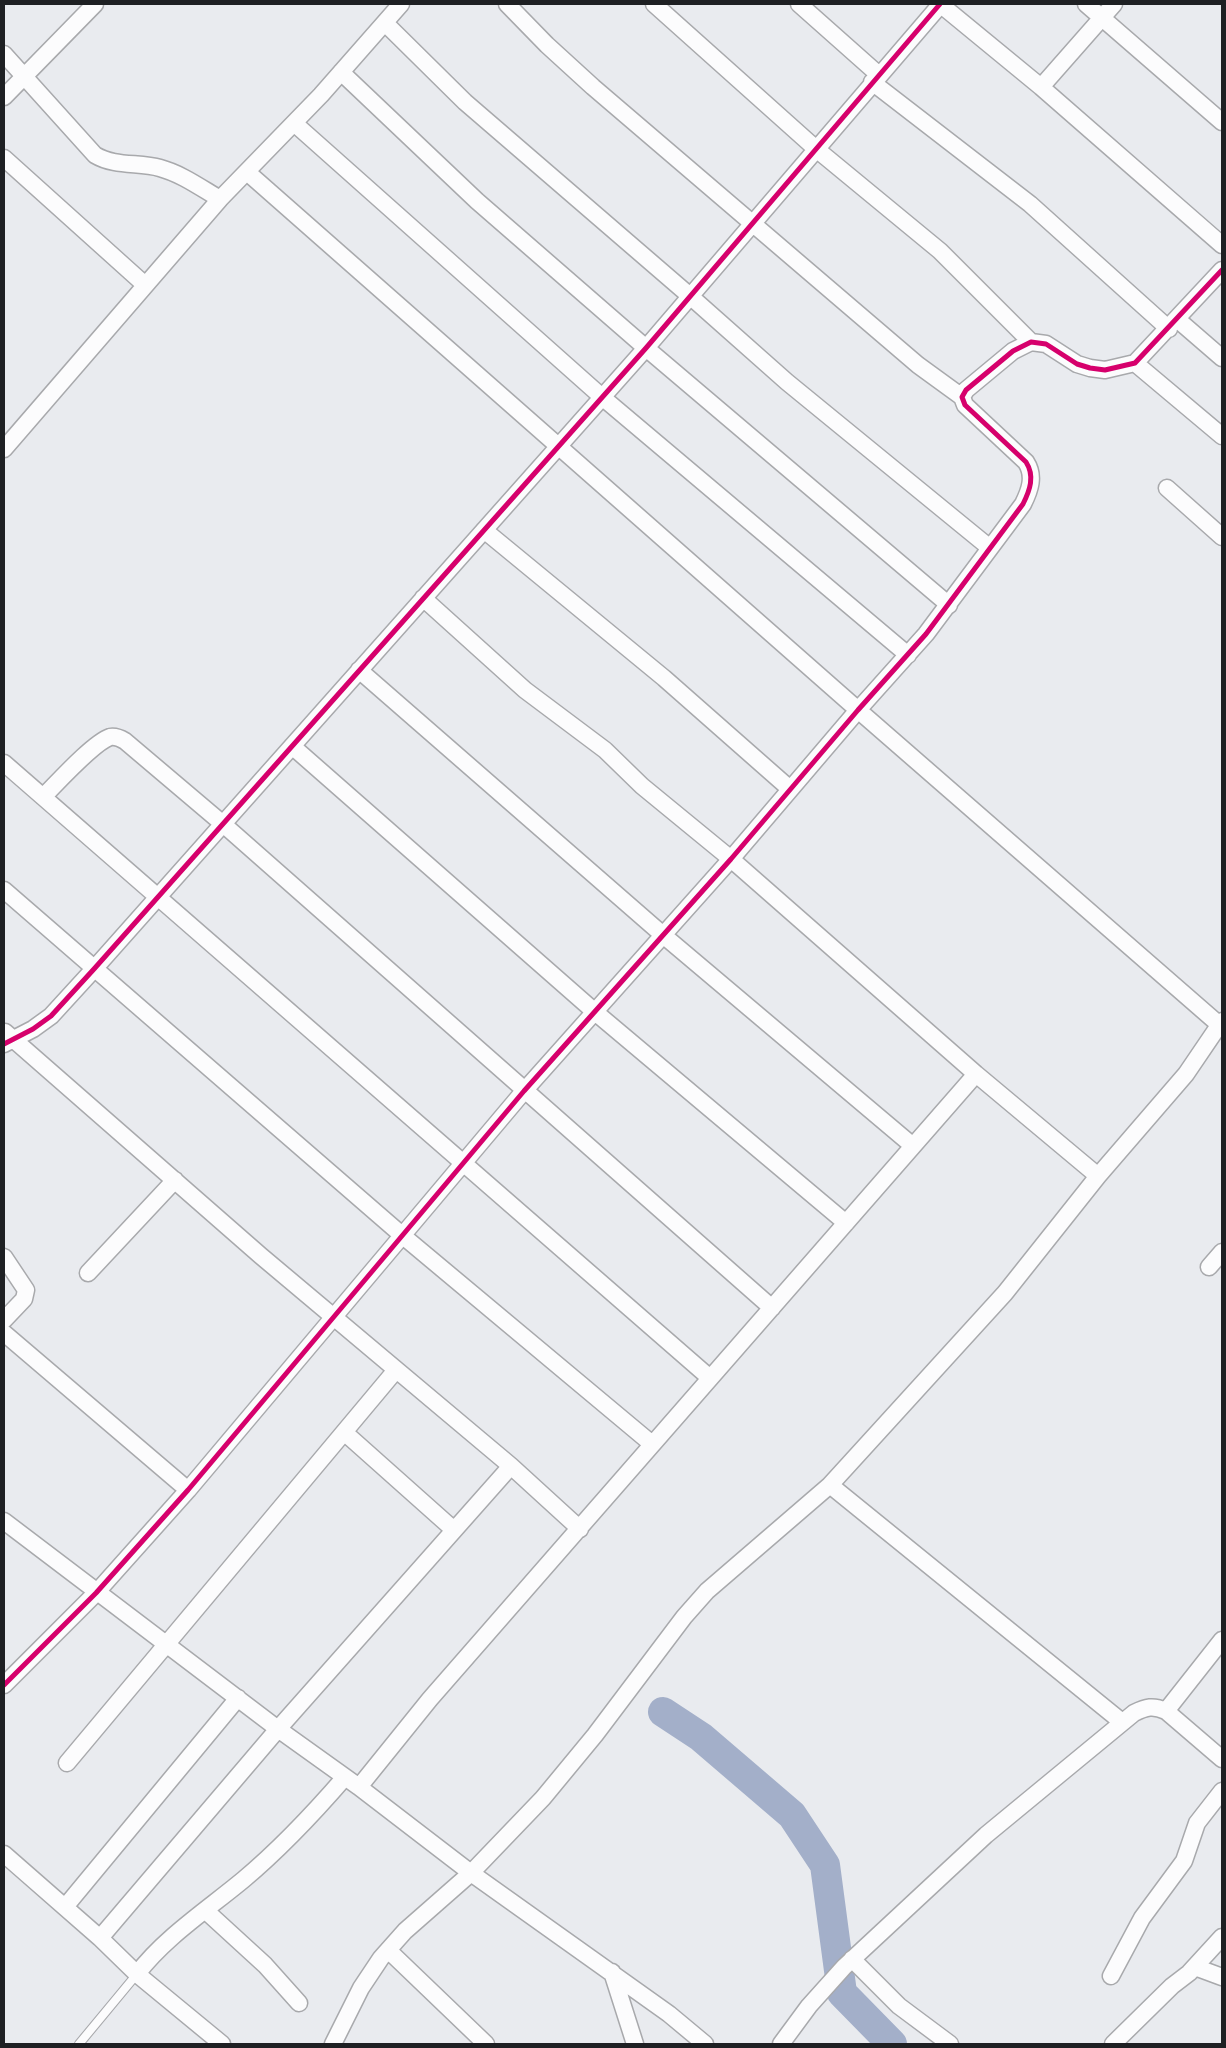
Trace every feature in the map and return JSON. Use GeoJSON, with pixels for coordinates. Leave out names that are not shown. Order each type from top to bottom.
{"type":"FeatureCollection","features":[{"type":"Feature","properties":{"kind":"street"},"geometry":{"type":"LineString","coordinates":[[4,97],[95,4]]}},
{"type":"Feature","properties":{"kind":"street"},"geometry":{"type":"LineString","coordinates":[[4,449],[144,284],[220,199],[341,72],[401,4]]}},
{"type":"Feature","properties":{"kind":"street"},"geometry":{"type":"LineString","coordinates":[[4,1685],[96,1593],[188,1490],[332,1317],[464,1165],[524,1091],[731,859],[858,710],[908,655],[948,605],[1023,504],[1031,476],[1029,468],[1020,456],[971,412],[965,405],[962,397],[918,364],[592,87],[507,4]]}},
{"type":"Feature","properties":{"kind":"street"},"geometry":{"type":"LineString","coordinates":[[654,4],[815,148],[940,251],[1031,342]]}},
{"type":"Feature","properties":{"kind":"street"},"geometry":{"type":"LineString","coordinates":[[799,4],[875,79],[1030,204],[1173,324],[1222,358]]}},
{"type":"Feature","properties":{"kind":"street"},"geometry":{"type":"LineString","coordinates":[[6,1037],[33,1029],[51,1016],[94,969],[646,348],[940,4],[1041,87],[1222,245]]}},
{"type":"Feature","properties":{"kind":"street"},"geometry":{"type":"LineString","coordinates":[[1086,4],[1222,122]]}},
{"type":"Feature","properties":{"kind":"street"},"geometry":{"type":"LineString","coordinates":[[1041,87],[1114,4]]}},
{"type":"Feature","properties":{"kind":"street"},"geometry":{"type":"LineString","coordinates":[[385,23],[465,102],[787,382],[990,548]]}},
{"type":"Feature","properties":{"kind":"street"},"geometry":{"type":"LineString","coordinates":[[4,54],[95,155],[110,162],[161,168],[184,177],[220,199]]}},
{"type":"Feature","properties":{"kind":"street"},"geometry":{"type":"LineString","coordinates":[[341,72],[478,201],[646,348],[948,605]]}},
{"type":"Feature","properties":{"kind":"street"},"geometry":{"type":"LineString","coordinates":[[294,123],[602,397],[908,655]]}},
{"type":"Feature","properties":{"kind":"street"},"geometry":{"type":"LineString","coordinates":[[4,158],[144,284]]}},
{"type":"Feature","properties":{"kind":"street"},"geometry":{"type":"LineString","coordinates":[[247,172],[858,710],[1221,1024],[1186,1074],[1098,1176],[1006,1293],[830,1486],[707,1591],[684,1617],[635,1680],[620,1703],[543,1798],[471,1873],[405,1931],[388,1950],[361,1988],[333,2044]]}},
{"type":"Feature","properties":{"kind":"street"},"geometry":{"type":"LineString","coordinates":[[962,397],[966,390],[1013,351],[1031,342],[1046,344],[1077,364],[1090,368],[1105,370],[1136,363],[1221,273]]}},
{"type":"Feature","properties":{"kind":"street"},"geometry":{"type":"LineString","coordinates":[[1136,363],[1222,436]]}},
{"type":"Feature","properties":{"kind":"street"},"geometry":{"type":"LineString","coordinates":[[1167,488],[1222,537]]}},
{"type":"Feature","properties":{"kind":"street"},"geometry":{"type":"LineString","coordinates":[[484,530],[664,678],[790,789]]}},
{"type":"Feature","properties":{"kind":"street"},"geometry":{"type":"LineString","coordinates":[[424,598],[525,690],[593,739],[642,786],[731,859],[976,1074],[1098,1176]]}},
{"type":"Feature","properties":{"kind":"street"},"geometry":{"type":"LineString","coordinates":[[359,670],[663,935],[913,1146]]}},
{"type":"Feature","properties":{"kind":"street"},"geometry":{"type":"LineString","coordinates":[[43,797],[97,745],[115,737],[125,741],[223,824],[772,1308]]}},
{"type":"Feature","properties":{"kind":"street"},"geometry":{"type":"LineString","coordinates":[[292,746],[595,1012],[846,1223]]}},
{"type":"Feature","properties":{"kind":"street"},"geometry":{"type":"LineString","coordinates":[[4,763],[710,1378]]}},
{"type":"Feature","properties":{"kind":"street"},"geometry":{"type":"LineString","coordinates":[[4,890],[403,1236],[652,1444]]}},
{"type":"Feature","properties":{"kind":"street"},"geometry":{"type":"LineString","coordinates":[[6,1037],[175,1180],[332,1317],[511,1466],[580,1529]]}},
{"type":"Feature","properties":{"kind":"street"},"geometry":{"type":"LineString","coordinates":[[359,1787],[430,1699],[976,1074]]}},
{"type":"Feature","properties":{"kind":"street"},"geometry":{"type":"LineString","coordinates":[[88,1273],[175,1180]]}},
{"type":"Feature","properties":{"kind":"street"},"geometry":{"type":"LineString","coordinates":[[1209,1267],[1222,1252]]}},
{"type":"Feature","properties":{"kind":"street"},"geometry":{"type":"LineString","coordinates":[[4,1257],[21,1279],[26,1290],[24,1299],[4,1320]]}},
{"type":"Feature","properties":{"kind":"street"},"geometry":{"type":"LineString","coordinates":[[4,1333],[188,1490]]}},
{"type":"Feature","properties":{"kind":"street"},"geometry":{"type":"LineString","coordinates":[[67,1763],[168,1645],[396,1370]]}},
{"type":"Feature","properties":{"kind":"street"},"geometry":{"type":"LineString","coordinates":[[344,1432],[454,1530]]}},
{"type":"Feature","properties":{"kind":"street"},"geometry":{"type":"LineString","coordinates":[[100,1938],[278,1729],[511,1466]]}},
{"type":"Feature","properties":{"kind":"street"},"geometry":{"type":"LineString","coordinates":[[830,1486],[1122,1722]]}},
{"type":"Feature","properties":{"kind":"street"},"geometry":{"type":"LineString","coordinates":[[4,1521],[96,1593],[359,1787],[471,1873],[612,1972],[705,2044]]}},
{"type":"Feature","properties":{"kind":"street"},"geometry":{"type":"LineString","coordinates":[[1166,1710],[1222,1640]]}},
{"type":"Feature","properties":{"kind":"street"},"geometry":{"type":"LineString","coordinates":[[65,1907],[238,1698]]}},
{"type":"Feature","properties":{"kind":"street"},"geometry":{"type":"LineString","coordinates":[[781,2044],[848,1963],[992,1830],[1122,1722],[1146,1707],[1156,1706],[1166,1710],[1222,1759]]}},
{"type":"Feature","properties":{"kind":"street"},"geometry":{"type":"LineString","coordinates":[[137,1974],[154,1954],[270,1857],[311,1816],[345,1777]]}},
{"type":"Feature","properties":{"kind":"street"},"geometry":{"type":"LineString","coordinates":[[1111,1976],[1142,1918],[1184,1861],[1197,1823],[1222,1791]]}},
{"type":"Feature","properties":{"kind":"street"},"geometry":{"type":"LineString","coordinates":[[4,1854],[100,1938],[137,1974],[222,2044]]}},
{"type":"Feature","properties":{"kind":"street"},"geometry":{"type":"LineString","coordinates":[[206,1911],[265,1965],[299,2003]]}},
{"type":"Feature","properties":{"kind":"street"},"geometry":{"type":"LineString","coordinates":[[1113,2044],[1172,1986],[1195,1967],[1222,1937]]}},
{"type":"Feature","properties":{"kind":"street"},"geometry":{"type":"LineString","coordinates":[[388,1950],[486,2044]]}},
{"type":"Feature","properties":{"kind":"street"},"geometry":{"type":"LineString","coordinates":[[848,1963],[899,2006],[950,2044]]}},
{"type":"Feature","properties":{"kind":"street"},"geometry":{"type":"LineString","coordinates":[[1195,1967],[1222,1977]]}},
{"type":"Feature","properties":{"kind":"street"},"geometry":{"type":"LineString","coordinates":[[612,1972],[635,2044]]}},
{"type":"Feature","properties":{"kind":"lane"},"geometry":{"type":"LineString","coordinates":[[79,2044],[137,1974]]}},
{"type":"Feature","properties":{"kind":"waterway"},"geometry":{"type":"LineString","coordinates":[[663,1712],[701,1737],[792,1815],[825,1865],[842,1993],[892,2044]]}},
{"type":"Feature","properties":{"kind":"cycle path"},"geometry":{"type":"LineString","coordinates":[[4,1044],[33,1029],[51,1016],[94,969],[646,348],[940,4]]}},
{"type":"Feature","properties":{"kind":"cycle path"},"geometry":{"type":"LineString","coordinates":[[4,1685],[96,1593],[188,1490],[524,1091],[731,859],[858,710],[926,634],[1023,504],[1028,494],[1031,478],[1029,467],[1026,462],[965,405],[962,397],[966,390],[1013,351],[1031,342],[1046,344],[1077,364],[1090,368],[1105,370],[1135,363],[1222,270]]}}]}
